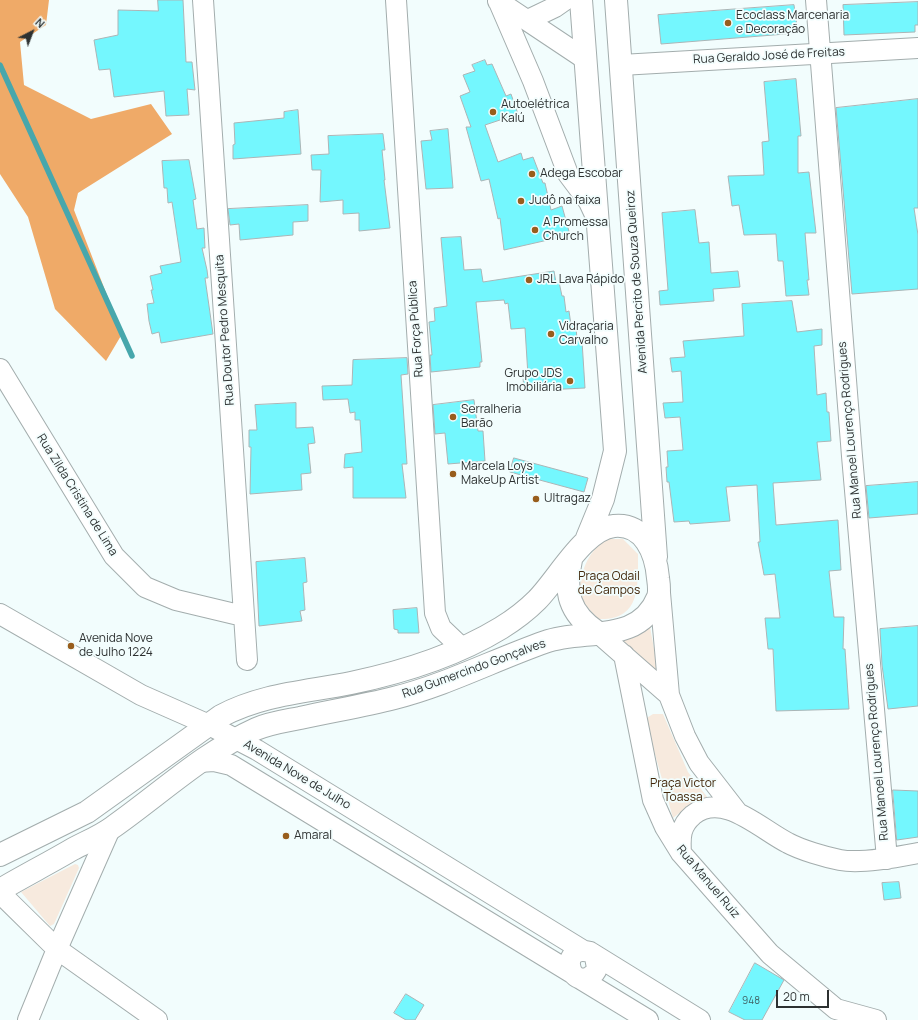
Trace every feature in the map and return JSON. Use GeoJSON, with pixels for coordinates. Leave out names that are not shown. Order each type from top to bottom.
{"type":"FeatureCollection","features":[{"type":"Feature","properties":{"kind":"main road"},"geometry":{"type":"LineString","coordinates":[[581,0],[615,451],[603,499],[587,538],[571,560],[567,576],[571,602],[581,620],[597,632],[612,633],[634,625],[653,607],[660,593],[657,564],[647,542],[632,529],[625,526],[612,526],[602,529],[587,538]]}},
{"type":"Feature","properties":{"kind":"main road","name":"Avenida Percito de Souza Queiroz"},"geometry":{"type":"LineString","coordinates":[[616,0],[657,564]]}},
{"type":"Feature","properties":{"kind":"main road","name":"Rua Gumercindo Gonçalves"},"geometry":{"type":"LineString","coordinates":[[0,856],[87,812],[221,716],[260,699],[352,683],[417,667],[442,658],[462,648],[500,628],[524,612],[539,599],[571,560]]}},
{"type":"Feature","properties":{"kind":"main road","name":"Rua Gumercindo Gonçalves"},"geometry":{"type":"LineString","coordinates":[[0,890],[110,829],[199,762],[237,739],[260,728],[280,722],[393,698],[436,686],[548,641],[574,635],[597,632]]}},
{"type":"Feature","properties":{"kind":"street","name":"Rua Doutor Pedro Mesquita"},"geometry":{"type":"LineString","coordinates":[[203,0],[246,660]]}},
{"type":"Feature","properties":{"kind":"street","name":"Rua Força Pública"},"geometry":{"type":"LineString","coordinates":[[396,0],[434,613],[441,628],[462,648]]}},
{"type":"Feature","properties":{"kind":"street"},"geometry":{"type":"LineString","coordinates":[[528,20],[555,7],[565,0]]}},
{"type":"Feature","properties":{"kind":"street","name":"Rua Manoel Lourenço Rodrigues"},"geometry":{"type":"LineString","coordinates":[[816,0],[852,456],[887,859]]}},
{"type":"Feature","properties":{"kind":"street"},"geometry":{"type":"LineString","coordinates":[[498,1],[585,59]]}},
{"type":"Feature","properties":{"kind":"street"},"geometry":{"type":"LineString","coordinates":[[498,1],[533,80],[568,174],[589,202],[598,220]]}},
{"type":"Feature","properties":{"kind":"street","name":"Rua Geraldo José de Freitas"},"geometry":{"type":"LineString","coordinates":[[621,65],[918,48]]}},
{"type":"Feature","properties":{"kind":"street","name":"Rua Zilda Cristina de Lima"},"geometry":{"type":"LineString","coordinates":[[0,370],[114,556],[145,587],[176,600],[243,616]]}},
{"type":"Feature","properties":{"kind":"street"},"geometry":{"type":"LineString","coordinates":[[660,593],[669,695],[685,736],[700,763],[737,812]]}},
{"type":"Feature","properties":{"kind":"street","name":"Avenida Nove de Julho"},"geometry":{"type":"LineString","coordinates":[[0,614],[141,695],[237,739],[700,1020]]}},
{"type":"Feature","properties":{"kind":"street"},"geometry":{"type":"LineString","coordinates":[[597,632],[669,695]]}},
{"type":"Feature","properties":{"kind":"street","name":"Rua Manuel Ruiz"},"geometry":{"type":"LineString","coordinates":[[624,655],[653,800],[665,827],[681,853],[770,954],[833,1015],[876,1020]]}},
{"type":"Feature","properties":{"kind":"street"},"geometry":{"type":"LineString","coordinates":[[199,762],[214,761],[231,765],[648,1020]]}},
{"type":"Feature","properties":{"kind":"street"},"geometry":{"type":"LineString","coordinates":[[681,853],[680,836],[682,828],[695,814],[702,809],[711,806],[737,812],[789,843],[840,860],[887,859],[918,853]]}},
{"type":"Feature","properties":{"kind":"street"},"geometry":{"type":"LineString","coordinates":[[28,1020],[57,949],[110,829]]}},
{"type":"Feature","properties":{"kind":"street"},"geometry":{"type":"LineString","coordinates":[[0,893],[57,949],[158,1020]]}},
{"type":"Feature","properties":{"kind":"street"},"geometry":{"type":"LineString","coordinates":[[576,976],[569,967],[570,961],[578,952],[590,954]]}},
{"type":"Feature","properties":{"kind":"green space","name":"Praça Odail de Campos"},"geometry":{"type":"Polygon","coordinates":[[[607,539],[623,539],[638,554],[637,589],[630,608],[622,614],[612,618],[598,619],[579,598],[581,580],[589,557],[607,539]]]}},
{"type":"Feature","properties":{"kind":"green space"},"geometry":{"type":"Polygon","coordinates":[[[650,627],[658,670],[653,671],[617,644],[650,627]]]}},
{"type":"Feature","properties":{"kind":"green space","name":"Praça Victor Toassa"},"geometry":{"type":"Polygon","coordinates":[[[653,714],[663,714],[688,772],[708,798],[687,807],[673,818],[645,719],[653,714]]]}},
{"type":"Feature","properties":{"kind":"green space"},"geometry":{"type":"Polygon","coordinates":[[[75,864],[78,865],[79,868],[54,924],[50,926],[21,892],[75,864]]]}},
{"type":"Feature","properties":{"kind":"shaded area"},"geometry":{"type":"Polygon","coordinates":[[[0,0],[49,0],[46,25],[20,42],[24,85],[91,119],[151,104],[172,134],[78,193],[74,210],[122,334],[106,361],[55,309],[28,217],[0,174],[0,0]]]}},
{"type":"Feature","properties":{"kind":"building"},"geometry":{"type":"Polygon","coordinates":[[[158,0],[183,0],[186,62],[192,62],[195,90],[187,89],[189,115],[166,116],[164,91],[114,97],[110,69],[99,70],[94,40],[118,35],[118,10],[158,11],[158,0]]]}},
{"type":"Feature","properties":{"kind":"building"},"geometry":{"type":"Polygon","coordinates":[[[918,2],[918,25],[915,25],[915,32],[844,35],[843,5],[918,2]]]}},
{"type":"Feature","properties":{"kind":"building","name":"Ecoclass Marcenaria e Decoração"},"geometry":{"type":"Polygon","coordinates":[[[794,5],[798,33],[661,44],[658,15],[794,5]]]}},
{"type":"Feature","properties":{"kind":"building"},"geometry":{"type":"Polygon","coordinates":[[[485,60],[487,65],[492,64],[506,96],[511,94],[518,114],[485,125],[498,162],[521,153],[523,160],[533,157],[543,183],[545,183],[551,210],[562,206],[570,235],[504,250],[500,218],[498,219],[489,179],[481,181],[466,127],[471,127],[460,96],[470,92],[463,75],[475,71],[472,65],[485,60]]]}},
{"type":"Feature","properties":{"kind":"building"},"geometry":{"type":"Polygon","coordinates":[[[796,79],[801,136],[798,136],[798,173],[809,172],[816,233],[805,233],[809,295],[786,296],[783,261],[778,261],[776,234],[744,235],[739,205],[732,206],[728,176],[764,175],[762,142],[769,141],[764,82],[796,79]]]}},
{"type":"Feature","properties":{"kind":"building"},"geometry":{"type":"Polygon","coordinates":[[[918,99],[918,208],[914,208],[918,235],[918,289],[852,294],[836,108],[918,99]]]}},
{"type":"Feature","properties":{"kind":"building"},"geometry":{"type":"Polygon","coordinates":[[[298,110],[301,154],[233,159],[233,145],[235,144],[234,123],[284,118],[284,112],[298,110]]]}},
{"type":"Feature","properties":{"kind":"building"},"geometry":{"type":"Polygon","coordinates":[[[448,129],[453,188],[426,189],[421,141],[432,140],[430,131],[448,129]]]}},
{"type":"Feature","properties":{"kind":"building"},"geometry":{"type":"Polygon","coordinates":[[[383,134],[385,150],[382,150],[384,180],[390,228],[359,231],[359,213],[343,214],[343,200],[320,202],[321,170],[312,170],[311,155],[329,154],[328,136],[383,134]]]}},
{"type":"Feature","properties":{"kind":"building"},"geometry":{"type":"Polygon","coordinates":[[[189,160],[196,199],[193,200],[197,229],[204,228],[205,248],[202,248],[207,270],[208,278],[205,278],[213,334],[161,343],[159,332],[152,334],[149,321],[147,304],[154,303],[150,276],[162,273],[160,266],[181,262],[172,202],[168,203],[167,188],[164,188],[162,161],[189,160]]]}},
{"type":"Feature","properties":{"kind":"building"},"geometry":{"type":"Polygon","coordinates":[[[308,205],[308,221],[293,222],[293,235],[240,240],[239,224],[230,225],[228,209],[308,205]]]}},
{"type":"Feature","properties":{"kind":"building"},"geometry":{"type":"Polygon","coordinates":[[[695,210],[699,243],[709,242],[711,273],[738,271],[740,287],[713,289],[714,301],[660,305],[659,291],[668,290],[662,213],[695,210]]]}},
{"type":"Feature","properties":{"kind":"building"},"geometry":{"type":"Polygon","coordinates":[[[461,237],[464,270],[481,269],[483,282],[554,271],[556,283],[559,282],[562,296],[564,296],[566,312],[569,311],[571,325],[576,325],[577,341],[582,341],[585,388],[524,391],[523,377],[528,376],[525,328],[511,329],[508,303],[505,304],[504,300],[476,302],[482,362],[480,362],[480,367],[431,372],[430,355],[432,355],[429,322],[435,321],[434,308],[447,306],[441,238],[461,237]]]}},
{"type":"Feature","properties":{"kind":"building"},"geometry":{"type":"Polygon","coordinates":[[[792,301],[797,332],[822,329],[822,345],[814,346],[817,395],[826,393],[831,441],[817,442],[821,480],[773,483],[776,525],[838,520],[841,570],[829,571],[834,617],[844,617],[843,649],[845,649],[849,709],[776,711],[773,649],[768,649],[765,618],[780,618],[775,574],[764,575],[758,542],[760,542],[757,485],[726,487],[730,521],[690,524],[689,521],[674,522],[669,482],[667,482],[667,451],[683,450],[680,417],[665,418],[663,403],[683,402],[681,371],[672,372],[670,358],[685,357],[683,341],[744,336],[742,304],[792,301]]]}},
{"type":"Feature","properties":{"kind":"building"},"geometry":{"type":"Polygon","coordinates":[[[407,358],[408,374],[401,375],[407,464],[402,464],[406,498],[353,498],[353,467],[344,468],[345,454],[362,452],[360,420],[355,420],[355,412],[350,413],[348,399],[323,400],[322,386],[352,385],[353,360],[407,358]]]}},
{"type":"Feature","properties":{"kind":"building"},"geometry":{"type":"Polygon","coordinates":[[[474,400],[478,431],[483,431],[485,461],[448,464],[445,433],[435,434],[433,405],[474,400]]]}},
{"type":"Feature","properties":{"kind":"building"},"geometry":{"type":"Polygon","coordinates":[[[296,403],[296,428],[313,427],[315,443],[308,444],[311,473],[301,474],[302,490],[250,494],[251,447],[249,447],[249,430],[257,430],[255,405],[296,403]]]}},
{"type":"Feature","properties":{"kind":"building"},"geometry":{"type":"Polygon","coordinates":[[[514,458],[588,478],[584,492],[510,472],[514,458]]]}},
{"type":"Feature","properties":{"kind":"building"},"geometry":{"type":"Polygon","coordinates":[[[918,482],[918,514],[869,518],[866,486],[918,482]]]}},
{"type":"Feature","properties":{"kind":"building"},"geometry":{"type":"Polygon","coordinates":[[[305,558],[307,582],[303,583],[305,610],[300,611],[302,621],[259,626],[256,562],[305,558]]]}},
{"type":"Feature","properties":{"kind":"building"},"geometry":{"type":"Polygon","coordinates":[[[417,608],[419,633],[398,633],[398,630],[394,629],[393,610],[417,608]]]}},
{"type":"Feature","properties":{"kind":"building"},"geometry":{"type":"Polygon","coordinates":[[[918,626],[918,706],[888,709],[882,665],[880,629],[918,626]]]}},
{"type":"Feature","properties":{"kind":"building"},"geometry":{"type":"Polygon","coordinates":[[[893,790],[918,791],[918,837],[897,840],[893,790]]]}},
{"type":"Feature","properties":{"kind":"building"},"geometry":{"type":"Polygon","coordinates":[[[899,882],[901,898],[884,900],[882,883],[899,882]]]}},
{"type":"Feature","properties":{"kind":"building"},"geometry":{"type":"Polygon","coordinates":[[[755,963],[784,980],[762,1020],[745,1020],[729,1012],[755,963]]]}},
{"type":"Feature","properties":{"kind":"building"},"geometry":{"type":"Polygon","coordinates":[[[406,994],[424,1005],[415,1020],[406,1020],[394,1013],[406,994]]]}},
{"type":"Feature","properties":{"kind":"waterway"},"geometry":{"type":"LineString","coordinates":[[0,65],[132,356]]}},
{"type":"Feature","properties":{"kind":"place","name":"Ecoclass Marcenaria e Decoração"},"geometry":{"type":"Point","coordinates":[728,23]}},
{"type":"Feature","properties":{"kind":"place","name":"Autoelétrica Kalú"},"geometry":{"type":"Point","coordinates":[493,112]}},
{"type":"Feature","properties":{"kind":"place","name":"Adega Escobar"},"geometry":{"type":"Point","coordinates":[532,174]}},
{"type":"Feature","properties":{"kind":"place","name":"Judô na faixa"},"geometry":{"type":"Point","coordinates":[521,201]}},
{"type":"Feature","properties":{"kind":"place","name":"A Promessa Church"},"geometry":{"type":"Point","coordinates":[535,230]}},
{"type":"Feature","properties":{"kind":"place","name":"JRL Lava Rápido"},"geometry":{"type":"Point","coordinates":[529,280]}},
{"type":"Feature","properties":{"kind":"place","name":"Vidraçaria Carvalho"},"geometry":{"type":"Point","coordinates":[551,334]}},
{"type":"Feature","properties":{"kind":"place","name":"Grupo JDS Imobiliária"},"geometry":{"type":"Point","coordinates":[570,381]}},
{"type":"Feature","properties":{"kind":"place","name":"Serralheria Barão"},"geometry":{"type":"Point","coordinates":[453,417]}},
{"type":"Feature","properties":{"kind":"place","name":"Marcela Loys MakeUp Artist"},"geometry":{"type":"Point","coordinates":[453,474]}},
{"type":"Feature","properties":{"kind":"place","name":"Ultragaz"},"geometry":{"type":"Point","coordinates":[536,499]}},
{"type":"Feature","properties":{"kind":"place","name":"Avenida Nove de Julho 1224"},"geometry":{"type":"Point","coordinates":[71,646]}},
{"type":"Feature","properties":{"kind":"place","name":"Amaral"},"geometry":{"type":"Point","coordinates":[286,836]}}]}
